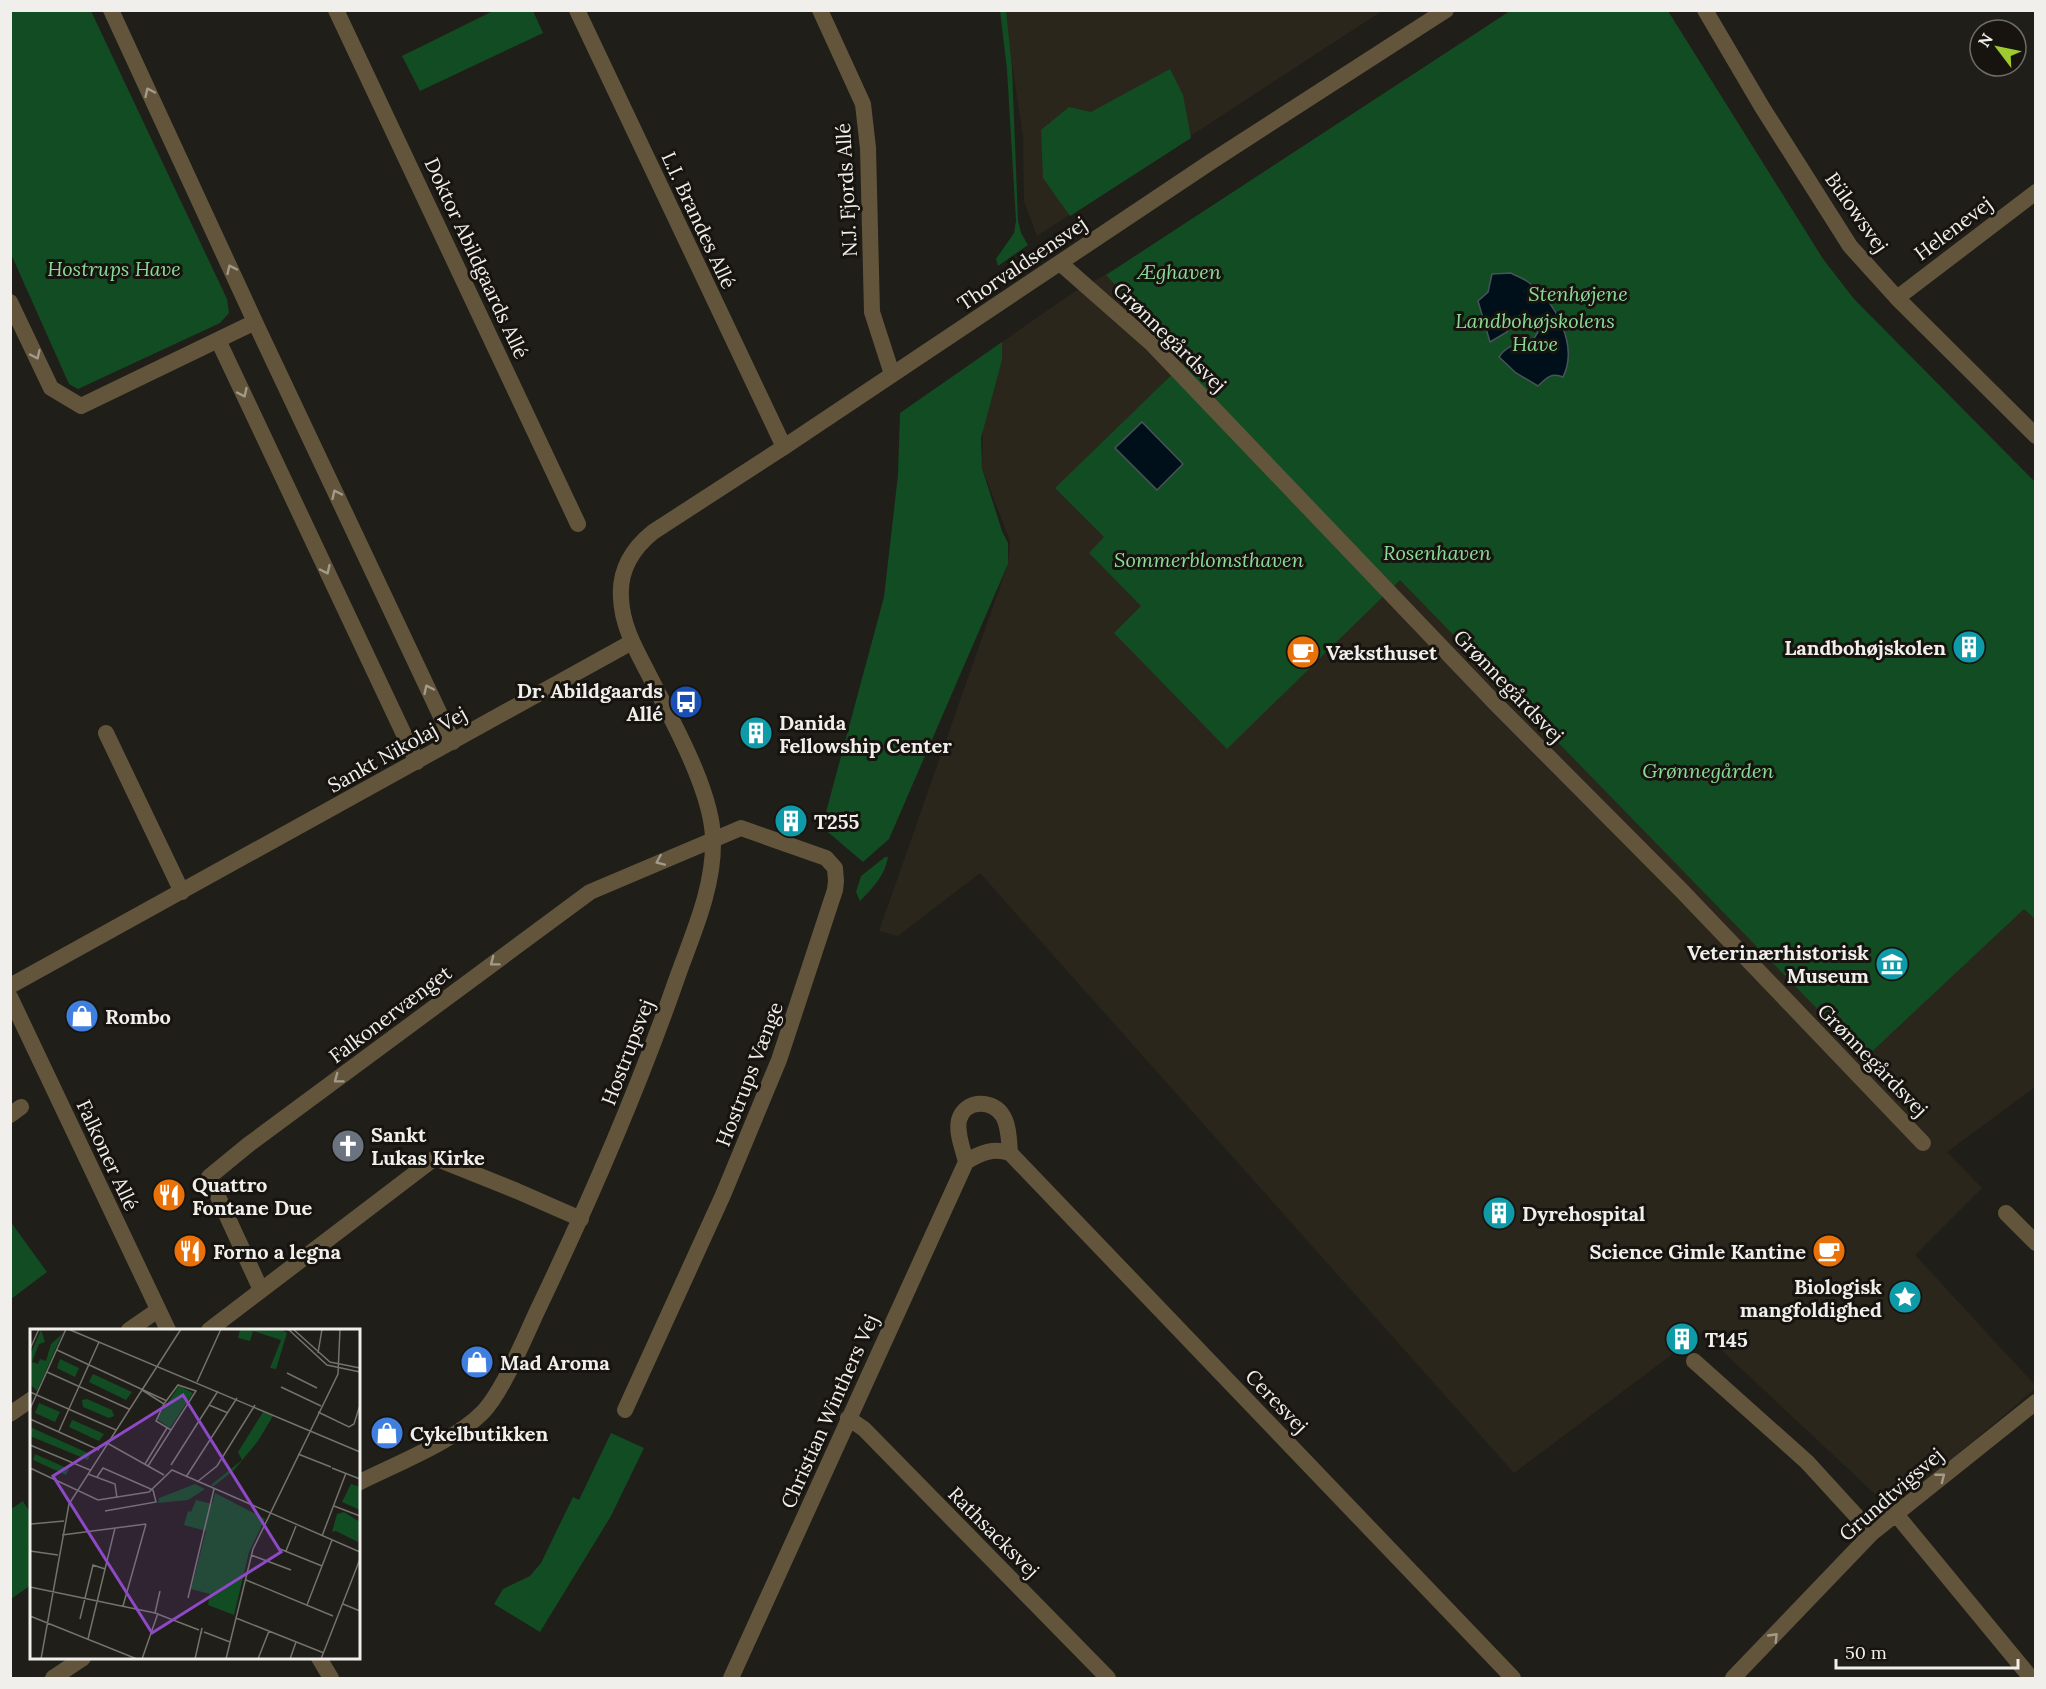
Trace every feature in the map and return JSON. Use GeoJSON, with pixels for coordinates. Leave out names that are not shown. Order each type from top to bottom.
{"type":"FeatureCollection","features":[{"type":"Feature","properties":{"kind":"street"},"geometry":{"type":"LineString","coordinates":[[111,10],[453,742]]}},
{"type":"Feature","properties":{"kind":"street","name":"Doktor Abildgaards Allé"},"geometry":{"type":"LineString","coordinates":[[336,10],[578,524]]}},
{"type":"Feature","properties":{"kind":"street","name":"L.I. Brandes Allé"},"geometry":{"type":"LineString","coordinates":[[577,10],[784,447]]}},
{"type":"Feature","properties":{"kind":"street","name":"N.J. Fjords Allé"},"geometry":{"type":"LineString","coordinates":[[819,10],[854,82],[862,104],[868,147],[872,312],[892,374]]}},
{"type":"Feature","properties":{"kind":"street","name":"Thorvaldsensvej"},"geometry":{"type":"LineString","coordinates":[[629,558],[638,544],[653,532],[1212,161],[1446,10]]}},
{"type":"Feature","properties":{"kind":"street","name":"Bülowsvej"},"geometry":{"type":"LineString","coordinates":[[1705,10],[1762,107],[1850,246],[1897,298],[2036,436]]}},
{"type":"Feature","properties":{"kind":"street","name":"Helenevej"},"geometry":{"type":"LineString","coordinates":[[1897,298],[2036,192]]}},
{"type":"Feature","properties":{"kind":"street","name":"Grønnegårdsvej"},"geometry":{"type":"LineString","coordinates":[[1060,263],[1150,343],[1496,704],[1682,890],[1923,1143]]}},
{"type":"Feature","properties":{"kind":"street"},"geometry":{"type":"LineString","coordinates":[[10,302],[51,388],[81,406],[255,322]]}},
{"type":"Feature","properties":{"kind":"street"},"geometry":{"type":"LineString","coordinates":[[218,340],[417,762]]}},
{"type":"Feature","properties":{"kind":"street","name":"Hostrupsvej"},"geometry":{"type":"LineString","coordinates":[[360,1482],[464,1429],[485,1410],[505,1377],[581,1219],[653,1045],[709,888],[714,838],[705,797],[679,735],[632,642],[624,619],[621,580],[629,558]]}},
{"type":"Feature","properties":{"kind":"street","name":"Sankt Nikolaj Vej"},"geometry":{"type":"LineString","coordinates":[[10,986],[632,642]]}},
{"type":"Feature","properties":{"kind":"street"},"geometry":{"type":"LineString","coordinates":[[106,734],[182,892]]}},
{"type":"Feature","properties":{"kind":"street","name":"Hostrups Vænge"},"geometry":{"type":"LineString","coordinates":[[625,1410],[723,1195],[779,1060],[817,948],[836,881],[835,868],[831,862],[819,854],[741,828],[714,838]]}},
{"type":"Feature","properties":{"kind":"street","name":"Falkonervænget"},"geometry":{"type":"LineString","coordinates":[[261,1290],[209,1177],[248,1145],[590,892],[714,838]]}},
{"type":"Feature","properties":{"kind":"street","name":"Falkoner Allé"},"geometry":{"type":"LineString","coordinates":[[10,997],[168,1329]]}},
{"type":"Feature","properties":{"kind":"street"},"geometry":{"type":"LineString","coordinates":[[974,1104],[990,1105],[997,1109],[1006,1123],[1011,1153],[998,1149],[988,1151],[966,1162],[958,1130],[962,1113],[974,1104]]}},
{"type":"Feature","properties":{"kind":"street","name":"Ceresvej"},"geometry":{"type":"LineString","coordinates":[[1011,1153],[1514,1678]]}},
{"type":"Feature","properties":{"kind":"street"},"geometry":{"type":"LineString","coordinates":[[209,1329],[435,1158],[581,1219]]}},
{"type":"Feature","properties":{"kind":"street","name":"Christian Winthers Vej"},"geometry":{"type":"LineString","coordinates":[[731,1678],[966,1162]]}},
{"type":"Feature","properties":{"kind":"street"},"geometry":{"type":"LineString","coordinates":[[2006,1213],[2036,1243]]}},
{"type":"Feature","properties":{"kind":"street"},"geometry":{"type":"LineString","coordinates":[[130,1329],[158,1310]]}},
{"type":"Feature","properties":{"kind":"street"},"geometry":{"type":"LineString","coordinates":[[1695,1361],[1807,1462],[1872,1533]]}},
{"type":"Feature","properties":{"kind":"street"},"geometry":{"type":"LineString","coordinates":[[10,1414],[30,1400]]}},
{"type":"Feature","properties":{"kind":"street","name":"Grundtvigsvej"},"geometry":{"type":"LineString","coordinates":[[1733,1678],[1872,1533],[2036,1402]]}},
{"type":"Feature","properties":{"kind":"street","name":"Rathsacksvej"},"geometry":{"type":"LineString","coordinates":[[848,1418],[864,1430],[1108,1678]]}},
{"type":"Feature","properties":{"kind":"street"},"geometry":{"type":"LineString","coordinates":[[1895,1513],[2031,1678]]}},
{"type":"Feature","properties":{"kind":"street"},"geometry":{"type":"LineString","coordinates":[[53,1678],[82,1659]]}},
{"type":"Feature","properties":{"kind":"street"},"geometry":{"type":"LineString","coordinates":[[320,1659],[331,1678]]}},
{"type":"Feature","properties":{"kind":"shaded area"},"geometry":{"type":"Polygon","coordinates":[[[1004,11],[1382,11],[1037,236],[1024,201],[1023,137],[1004,11]]]}},
{"type":"Feature","properties":{"kind":"shaded area"},"geometry":{"type":"Polygon","coordinates":[[[1510,11],[1668,11],[1823,259],[1854,299],[2035,482],[2035,1087],[1947,1152],[1982,1188],[1915,1255],[2035,1385],[2035,1389],[1892,1510],[1702,1332],[1514,1473],[980,873],[898,936],[879,931],[1008,564],[1010,541],[982,468],[983,426],[1002,360],[1002,342],[1074,292],[1112,271],[1510,11]]]}},
{"type":"Feature","properties":{"kind":"green space"},"geometry":{"type":"Polygon","coordinates":[[[1006,10],[1012,68],[1018,220],[1021,233],[1028,245],[998,266],[996,259],[1014,233],[1016,221],[1007,70],[1000,11],[1006,10]]]}},
{"type":"Feature","properties":{"kind":"green space","name":"Hostrups Have"},"geometry":{"type":"Polygon","coordinates":[[[10,11],[91,11],[227,299],[229,313],[220,323],[78,389],[69,384],[11,254],[10,11]]]}},
{"type":"Feature","properties":{"kind":"green space"},"geometry":{"type":"Polygon","coordinates":[[[493,11],[533,11],[543,33],[420,91],[402,56],[493,11]]]}},
{"type":"Feature","properties":{"kind":"green space","name":"Landbohøjskolens Have"},"geometry":{"type":"Polygon","coordinates":[[[1510,11],[1668,11],[1823,259],[1854,299],[2035,482],[2035,919],[2024,909],[1865,1058],[1400,580],[1227,749],[1114,633],[1141,606],[1089,553],[1104,537],[1055,488],[1186,361],[1106,275],[1510,11]]]}},
{"type":"Feature","properties":{"kind":"green space"},"geometry":{"type":"Polygon","coordinates":[[[1170,69],[1183,95],[1191,138],[1070,216],[1043,178],[1041,130],[1069,107],[1091,112],[1170,69]]]}},
{"type":"Feature","properties":{"kind":"green space"},"geometry":{"type":"Polygon","coordinates":[[[1002,342],[1002,360],[981,438],[982,468],[1008,543],[1008,564],[889,839],[863,862],[822,827],[884,597],[898,475],[900,413],[1002,342]]]}},
{"type":"Feature","properties":{"kind":"green space"},"geometry":{"type":"Polygon","coordinates":[[[888,857],[881,875],[860,901],[856,892],[861,876],[888,857]]]}},
{"type":"Feature","properties":{"kind":"green space"},"geometry":{"type":"Polygon","coordinates":[[[10,1221],[47,1272],[11,1299],[10,1299],[10,1221]]]}},
{"type":"Feature","properties":{"kind":"green space"},"geometry":{"type":"Polygon","coordinates":[[[611,1433],[644,1448],[611,1516],[540,1632],[494,1604],[503,1589],[530,1576],[541,1563],[573,1497],[579,1500],[611,1433]]]}},
{"type":"Feature","properties":{"kind":"green space"},"geometry":{"type":"Polygon","coordinates":[[[23,1501],[30,1512],[30,1586],[11,1599],[11,1509],[23,1501]]]}},
{"type":"Feature","properties":{"kind":"water"},"geometry":{"type":"Polygon","coordinates":[[[1511,273],[1538,290],[1562,325],[1568,351],[1563,377],[1552,376],[1538,386],[1516,373],[1499,357],[1510,347],[1533,340],[1538,332],[1536,320],[1528,315],[1522,314],[1515,319],[1507,332],[1490,342],[1478,301],[1488,292],[1492,274],[1511,273]]]}},
{"type":"Feature","properties":{"kind":"water"},"geometry":{"type":"Polygon","coordinates":[[[1142,422],[1183,464],[1157,490],[1115,448],[1142,422]]]}},
{"type":"Feature","properties":{"kind":"place","name":"Landbohøjskolen"},"geometry":{"type":"Point","coordinates":[1969,647]}},
{"type":"Feature","properties":{"kind":"place","name":"Væksthuset"},"geometry":{"type":"Point","coordinates":[1303,652]}},
{"type":"Feature","properties":{"kind":"place","name":"Dr. Abildgaards Allé"},"geometry":{"type":"Point","coordinates":[686,702]}},
{"type":"Feature","properties":{"kind":"place","name":"Danida Fellowship Center"},"geometry":{"type":"Point","coordinates":[756,733]}},
{"type":"Feature","properties":{"kind":"place","name":"T255"},"geometry":{"type":"Point","coordinates":[791,821]}},
{"type":"Feature","properties":{"kind":"place","name":"Veterinærhistorisk Museum"},"geometry":{"type":"Point","coordinates":[1892,964]}},
{"type":"Feature","properties":{"kind":"place","name":"Rombo"},"geometry":{"type":"Point","coordinates":[82,1016]}},
{"type":"Feature","properties":{"kind":"place","name":"Sankt Lukas Kirke"},"geometry":{"type":"Point","coordinates":[348,1146]}},
{"type":"Feature","properties":{"kind":"place","name":"Quattro Fontane Due"},"geometry":{"type":"Point","coordinates":[169,1195]}},
{"type":"Feature","properties":{"kind":"place","name":"Dyrehospital"},"geometry":{"type":"Point","coordinates":[1499,1213]}},
{"type":"Feature","properties":{"kind":"place","name":"Forno a legna"},"geometry":{"type":"Point","coordinates":[190,1251]}},
{"type":"Feature","properties":{"kind":"place","name":"Science Gimle Kantine"},"geometry":{"type":"Point","coordinates":[1829,1251]}},
{"type":"Feature","properties":{"kind":"place","name":"Biologisk mangfoldighed"},"geometry":{"type":"Point","coordinates":[1905,1297]}},
{"type":"Feature","properties":{"kind":"place","name":"T145"},"geometry":{"type":"Point","coordinates":[1682,1339]}},
{"type":"Feature","properties":{"kind":"place","name":"Mad Aroma"},"geometry":{"type":"Point","coordinates":[477,1362]}},
{"type":"Feature","properties":{"kind":"place","name":"Cykelbutikken"},"geometry":{"type":"Point","coordinates":[387,1433]}},
{"type":"Feature","properties":{"kind":"park label","name":"Æghaven"},"geometry":{"type":"Point","coordinates":[1179,271]}},
{"type":"Feature","properties":{"kind":"park label","name":"Stenhøjene"},"geometry":{"type":"Point","coordinates":[1578,293]}},
{"type":"Feature","properties":{"kind":"park label","name":"Rosenhaven"},"geometry":{"type":"Point","coordinates":[1437,552]}},
{"type":"Feature","properties":{"kind":"park label","name":"Sommerblomsthaven"},"geometry":{"type":"Point","coordinates":[1209,559]}},
{"type":"Feature","properties":{"kind":"park label","name":"Grønnegården"},"geometry":{"type":"Point","coordinates":[1708,770]}}]}
